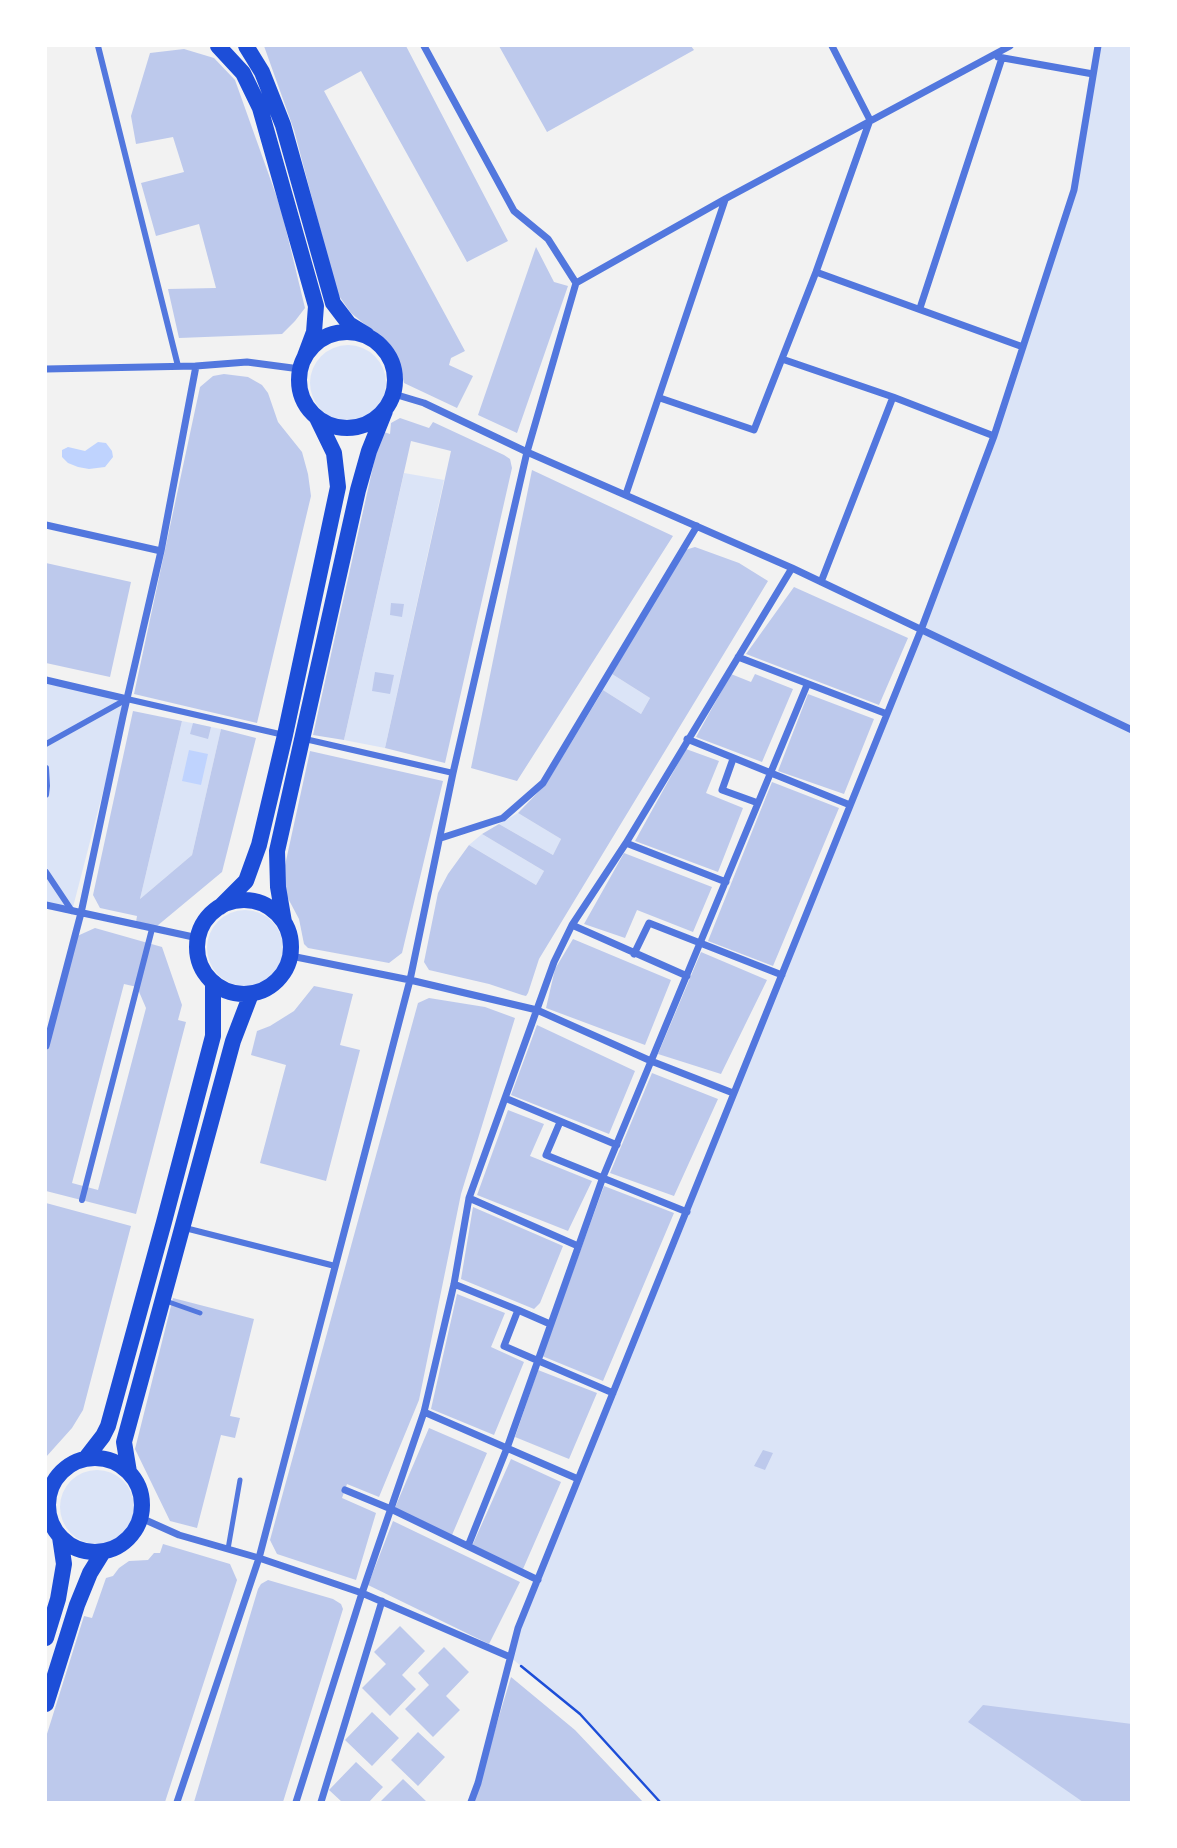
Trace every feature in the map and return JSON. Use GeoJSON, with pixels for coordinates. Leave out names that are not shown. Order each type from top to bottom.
{"type":"FeatureCollection","features":[{"type":"Feature","properties":{"kind":"main road"},"geometry":{"type":"LineString","coordinates":[[218,46],[243,73],[260,108],[316,306],[314,332],[302,363],[299,383],[302,396],[317,418],[334,453],[338,487],[293,736],[277,851],[278,887],[284,922],[290,937],[291,956],[284,972],[270,987],[251,994],[230,992],[212,982],[202,969],[198,938],[210,915],[246,881],[259,845],[293,736],[369,451],[394,394],[396,380],[394,366],[383,348],[349,324],[333,303],[284,125],[262,72],[246,46]]}},
{"type":"Feature","properties":{"kind":"main road"},"geometry":{"type":"LineString","coordinates":[[302,363],[320,340],[339,332],[353,331],[367,335]]}},
{"type":"Feature","properties":{"kind":"main road"},"geometry":{"type":"LineString","coordinates":[[317,418],[330,425],[360,427],[385,411]]}},
{"type":"Feature","properties":{"kind":"main road"},"geometry":{"type":"LineString","coordinates":[[220,907],[233,901],[261,903],[284,922]]}},
{"type":"Feature","properties":{"kind":"main road"},"geometry":{"type":"LineString","coordinates":[[86,1458],[103,1436],[107,1426],[164,1222],[213,1036],[212,982]]}},
{"type":"Feature","properties":{"kind":"main road"},"geometry":{"type":"LineString","coordinates":[[130,1472],[117,1463],[102,1458],[86,1458],[62,1471],[47,1495],[52,1525],[60,1537],[72,1547],[87,1552],[103,1552],[127,1541],[141,1518],[139,1486],[130,1472],[124,1443],[233,1041],[251,994]]}},
{"type":"Feature","properties":{"kind":"main road"},"geometry":{"type":"LineString","coordinates":[[46,1639],[58,1599],[64,1564],[60,1537]]}},
{"type":"Feature","properties":{"kind":"main road"},"geometry":{"type":"LineString","coordinates":[[46,1704],[76,1605],[103,1552]]}},
{"type":"Feature","properties":{"kind":"street"},"geometry":{"type":"LineString","coordinates":[[97,46],[178,366]]}},
{"type":"Feature","properties":{"kind":"street"},"geometry":{"type":"LineString","coordinates":[[424,46],[514,211],[548,239],[576,284]]}},
{"type":"Feature","properties":{"kind":"street"},"geometry":{"type":"LineString","coordinates":[[660,398],[754,430],[816,272],[870,120],[832,46]]}},
{"type":"Feature","properties":{"kind":"street"},"geometry":{"type":"LineString","coordinates":[[177,1802],[259,1558],[410,980],[453,773],[527,452],[576,284],[725,199],[1010,46]]}},
{"type":"Feature","properties":{"kind":"street"},"geometry":{"type":"LineString","coordinates":[[471,1802],[517,1628],[921,630],[993,436],[1074,190],[1098,46]]}},
{"type":"Feature","properties":{"kind":"street"},"geometry":{"type":"LineString","coordinates":[[990,56],[1093,74]]}},
{"type":"Feature","properties":{"kind":"street"},"geometry":{"type":"LineString","coordinates":[[920,308],[1002,58]]}},
{"type":"Feature","properties":{"kind":"street"},"geometry":{"type":"LineString","coordinates":[[626,494],[725,199]]}},
{"type":"Feature","properties":{"kind":"street"},"geometry":{"type":"LineString","coordinates":[[816,272],[1023,347]]}},
{"type":"Feature","properties":{"kind":"street"},"geometry":{"type":"LineString","coordinates":[[782,359],[893,397],[993,436]]}},
{"type":"Feature","properties":{"kind":"street"},"geometry":{"type":"LineString","coordinates":[[46,369],[196,366],[247,362],[302,363]]}},
{"type":"Feature","properties":{"kind":"street"},"geometry":{"type":"LineString","coordinates":[[46,1046],[81,913],[161,551],[196,366]]}},
{"type":"Feature","properties":{"kind":"street"},"geometry":{"type":"LineString","coordinates":[[394,394],[424,403],[527,452],[792,568],[1132,730]]}},
{"type":"Feature","properties":{"kind":"street"},"geometry":{"type":"LineString","coordinates":[[821,582],[893,397]]}},
{"type":"Feature","properties":{"kind":"street"},"geometry":{"type":"LineString","coordinates":[[46,525],[161,551]]}},
{"type":"Feature","properties":{"kind":"street"},"geometry":{"type":"LineString","coordinates":[[441,838],[503,818],[543,783],[697,526]]}},
{"type":"Feature","properties":{"kind":"street"},"geometry":{"type":"LineString","coordinates":[[296,1802],[362,1593],[424,1412],[454,1284],[469,1198],[554,962],[572,925],[626,843],[792,568]]}},
{"type":"Feature","properties":{"kind":"street"},"geometry":{"type":"LineString","coordinates":[[738,657],[887,714]]}},
{"type":"Feature","properties":{"kind":"street"},"geometry":{"type":"LineString","coordinates":[[46,680],[453,773]]}},
{"type":"Feature","properties":{"kind":"street"},"geometry":{"type":"LineString","coordinates":[[468,1546],[507,1448],[603,1177],[807,685]]}},
{"type":"Feature","properties":{"kind":"street"},"geometry":{"type":"LineString","coordinates":[[46,744],[127,699]]}},
{"type":"Feature","properties":{"kind":"street"},"geometry":{"type":"LineString","coordinates":[[687,739],[850,805]]}},
{"type":"Feature","properties":{"kind":"street"},"geometry":{"type":"LineString","coordinates":[[733,759],[722,790],[758,803]]}},
{"type":"Feature","properties":{"kind":"street"},"geometry":{"type":"LineString","coordinates":[[46,768],[46,795]]}},
{"type":"Feature","properties":{"kind":"street"},"geometry":{"type":"LineString","coordinates":[[626,843],[726,882]]}},
{"type":"Feature","properties":{"kind":"street"},"geometry":{"type":"LineString","coordinates":[[46,872],[72,911]]}},
{"type":"Feature","properties":{"kind":"street"},"geometry":{"type":"LineString","coordinates":[[46,905],[198,938]]}},
{"type":"Feature","properties":{"kind":"street"},"geometry":{"type":"LineString","coordinates":[[635,954],[649,923],[782,975]]}},
{"type":"Feature","properties":{"kind":"street"},"geometry":{"type":"LineString","coordinates":[[572,925],[687,976]]}},
{"type":"Feature","properties":{"kind":"street"},"geometry":{"type":"LineString","coordinates":[[82,1200],[152,929]]}},
{"type":"Feature","properties":{"kind":"street"},"geometry":{"type":"LineString","coordinates":[[291,956],[537,1010],[651,1061],[733,1093]]}},
{"type":"Feature","properties":{"kind":"street"},"geometry":{"type":"LineString","coordinates":[[505,1098],[617,1145]]}},
{"type":"Feature","properties":{"kind":"street"},"geometry":{"type":"LineString","coordinates":[[560,1122],[546,1155],[687,1212]]}},
{"type":"Feature","properties":{"kind":"street"},"geometry":{"type":"LineString","coordinates":[[469,1198],[578,1246]]}},
{"type":"Feature","properties":{"kind":"street"},"geometry":{"type":"LineString","coordinates":[[183,1227],[335,1266]]}},
{"type":"Feature","properties":{"kind":"street"},"geometry":{"type":"LineString","coordinates":[[454,1284],[550,1324]]}},
{"type":"Feature","properties":{"kind":"street"},"geometry":{"type":"LineString","coordinates":[[518,1310],[504,1346],[613,1392]]}},
{"type":"Feature","properties":{"kind":"street"},"geometry":{"type":"LineString","coordinates":[[424,1412],[578,1479]]}},
{"type":"Feature","properties":{"kind":"street"},"geometry":{"type":"LineString","coordinates":[[345,1490],[391,1509],[538,1580]]}},
{"type":"Feature","properties":{"kind":"street"},"geometry":{"type":"LineString","coordinates":[[141,1518],[179,1535],[259,1558],[362,1593],[510,1657]]}},
{"type":"Feature","properties":{"kind":"street"},"geometry":{"type":"LineString","coordinates":[[321,1802],[382,1601]]}},
{"type":"Feature","properties":{"kind":"lane"},"geometry":{"type":"LineString","coordinates":[[163,1300],[200,1313]]}},
{"type":"Feature","properties":{"kind":"lane"},"geometry":{"type":"LineString","coordinates":[[228,1549],[240,1480]]}},
{"type":"Feature","properties":{"kind":"path"},"geometry":{"type":"LineString","coordinates":[[510,1657],[580,1714],[660,1802]]}},
{"type":"Feature","properties":{"kind":"shaded area"},"geometry":{"type":"Polygon","coordinates":[[[1098,46],[1131,46],[1131,1802],[660,1802],[580,1714],[510,1657],[994,436],[1074,190],[1098,46]]]}},
{"type":"Feature","properties":{"kind":"shaded area"},"geometry":{"type":"Polygon","coordinates":[[[348,345],[362,348],[375,356],[383,369],[386,383],[383,397],[375,410],[362,418],[348,421],[334,418],[321,410],[313,397],[310,383],[313,369],[321,356],[334,348],[348,345]]]}},
{"type":"Feature","properties":{"kind":"shaded area"},"geometry":{"type":"Polygon","coordinates":[[[404,473],[444,480],[385,748],[344,740],[404,473]]]}},
{"type":"Feature","properties":{"kind":"shaded area"},"geometry":{"type":"Polygon","coordinates":[[[612,674],[650,698],[641,714],[603,690],[612,674]]]}},
{"type":"Feature","properties":{"kind":"shaded area"},"geometry":{"type":"Polygon","coordinates":[[[46,680],[127,699],[72,911],[46,905],[46,680]]]}},
{"type":"Feature","properties":{"kind":"shaded area"},"geometry":{"type":"Polygon","coordinates":[[[182,721],[221,729],[192,855],[140,899],[182,721]]]}},
{"type":"Feature","properties":{"kind":"shaded area"},"geometry":{"type":"Polygon","coordinates":[[[518,813],[561,839],[553,855],[499,824],[518,813]]]}},
{"type":"Feature","properties":{"kind":"shaded area"},"geometry":{"type":"Polygon","coordinates":[[[482,834],[544,871],[536,885],[469,845],[482,834]]]}},
{"type":"Feature","properties":{"kind":"shaded area"},"geometry":{"type":"Polygon","coordinates":[[[245,910],[259,913],[272,921],[280,934],[283,948],[280,962],[272,975],[259,983],[245,986],[231,983],[218,975],[210,962],[207,948],[210,934],[218,921],[231,913],[245,910]]]}},
{"type":"Feature","properties":{"kind":"shaded area"},"geometry":{"type":"Polygon","coordinates":[[[90,1470],[104,1470],[118,1476],[128,1486],[134,1507],[132,1521],[118,1538],[104,1544],[90,1544],[76,1538],[66,1528],[60,1514],[60,1500],[66,1486],[76,1476],[90,1470]]]}},
{"type":"Feature","properties":{"kind":"water"},"geometry":{"type":"Polygon","coordinates":[[[98,442],[106,443],[112,451],[113,457],[105,467],[78,467],[62,457],[62,450],[68,447],[85,451],[98,442]]]}},
{"type":"Feature","properties":{"kind":"water"},"geometry":{"type":"Polygon","coordinates":[[[189,750],[208,754],[201,785],[182,781],[189,750]]]}},
{"type":"Feature","properties":{"kind":"building"},"geometry":{"type":"Polygon","coordinates":[[[264,46],[406,46],[508,241],[467,262],[361,71],[324,91],[465,351],[451,358],[449,365],[473,376],[457,408],[404,383],[399,362],[390,345],[351,313],[337,293],[294,130],[264,46]]]}},
{"type":"Feature","properties":{"kind":"building"},"geometry":{"type":"Polygon","coordinates":[[[499,46],[691,46],[694,50],[547,132],[499,46]]]}},
{"type":"Feature","properties":{"kind":"building"},"geometry":{"type":"Polygon","coordinates":[[[184,49],[214,58],[235,80],[281,209],[305,308],[282,334],[179,338],[168,289],[216,288],[199,224],[156,236],[141,183],[184,172],[173,137],[136,144],[131,116],[150,53],[184,49]]]}},
{"type":"Feature","properties":{"kind":"building"},"geometry":{"type":"Polygon","coordinates":[[[536,247],[554,282],[568,286],[517,433],[478,415],[536,247]]]}},
{"type":"Feature","properties":{"kind":"building"},"geometry":{"type":"Polygon","coordinates":[[[224,374],[248,377],[262,385],[268,393],[278,422],[302,452],[311,496],[257,723],[134,694],[200,387],[213,376],[224,374]]]}},
{"type":"Feature","properties":{"kind":"building"},"geometry":{"type":"Polygon","coordinates":[[[400,418],[429,428],[433,422],[504,455],[510,459],[512,468],[445,763],[385,748],[451,451],[411,441],[344,740],[313,735],[381,431],[390,434],[391,423],[400,418]]]}},
{"type":"Feature","properties":{"kind":"building"},"geometry":{"type":"Polygon","coordinates":[[[532,470],[673,536],[517,781],[471,768],[532,470]]]}},
{"type":"Feature","properties":{"kind":"building"},"geometry":{"type":"Polygon","coordinates":[[[695,547],[739,563],[768,581],[539,959],[528,993],[526,996],[429,970],[424,962],[438,893],[469,845],[536,885],[544,871],[482,834],[499,824],[553,855],[561,839],[518,813],[546,784],[603,690],[641,714],[650,698],[612,674],[685,550],[695,547]]]}},
{"type":"Feature","properties":{"kind":"building"},"geometry":{"type":"Polygon","coordinates":[[[46,563],[131,582],[110,677],[46,663],[46,563]]]}},
{"type":"Feature","properties":{"kind":"building"},"geometry":{"type":"Polygon","coordinates":[[[794,587],[908,638],[879,705],[746,654],[794,587]]]}},
{"type":"Feature","properties":{"kind":"building"},"geometry":{"type":"Polygon","coordinates":[[[391,603],[404,604],[402,617],[390,615],[391,603]]]}},
{"type":"Feature","properties":{"kind":"building"},"geometry":{"type":"Polygon","coordinates":[[[375,672],[394,675],[390,694],[372,691],[375,672]]]}},
{"type":"Feature","properties":{"kind":"building"},"geometry":{"type":"Polygon","coordinates":[[[731,674],[751,682],[755,674],[793,689],[762,762],[696,737],[731,674]]]}},
{"type":"Feature","properties":{"kind":"building"},"geometry":{"type":"Polygon","coordinates":[[[808,694],[874,719],[844,794],[778,771],[808,694]]]}},
{"type":"Feature","properties":{"kind":"building"},"geometry":{"type":"Polygon","coordinates":[[[133,711],[182,721],[140,899],[192,855],[221,729],[256,738],[222,872],[157,926],[136,922],[137,916],[100,908],[93,895],[133,711]]]}},
{"type":"Feature","properties":{"kind":"building"},"geometry":{"type":"Polygon","coordinates":[[[193,723],[211,727],[208,739],[190,734],[193,723]]]}},
{"type":"Feature","properties":{"kind":"building"},"geometry":{"type":"Polygon","coordinates":[[[686,749],[719,761],[706,793],[743,808],[718,872],[635,841],[686,749]]]}},
{"type":"Feature","properties":{"kind":"building"},"geometry":{"type":"Polygon","coordinates":[[[310,751],[443,781],[402,953],[389,963],[308,948],[304,944],[299,919],[283,889],[282,879],[310,751]]]}},
{"type":"Feature","properties":{"kind":"building"},"geometry":{"type":"Polygon","coordinates":[[[772,782],[839,808],[773,966],[708,941],[772,782]]]}},
{"type":"Feature","properties":{"kind":"building"},"geometry":{"type":"Polygon","coordinates":[[[624,853],[712,887],[693,932],[637,910],[625,938],[584,924],[624,853]]]}},
{"type":"Feature","properties":{"kind":"building"},"geometry":{"type":"Polygon","coordinates":[[[95,928],[162,947],[182,1005],[178,1020],[186,1022],[136,1214],[46,1191],[46,1046],[75,937],[95,928]],[[124,984],[72,1183],[98,1190],[146,1008],[137,987],[124,984]]]}},
{"type":"Feature","properties":{"kind":"building"},"geometry":{"type":"Polygon","coordinates":[[[573,939],[671,980],[645,1045],[546,1008],[555,969],[573,939]]]}},
{"type":"Feature","properties":{"kind":"building"},"geometry":{"type":"Polygon","coordinates":[[[701,952],[767,980],[721,1074],[658,1054],[701,952]]]}},
{"type":"Feature","properties":{"kind":"building"},"geometry":{"type":"Polygon","coordinates":[[[314,986],[353,994],[340,1045],[360,1050],[326,1181],[260,1163],[286,1065],[251,1055],[257,1031],[294,1011],[314,986]]]}},
{"type":"Feature","properties":{"kind":"building"},"geometry":{"type":"Polygon","coordinates":[[[429,998],[485,1007],[515,1018],[461,1194],[419,1400],[379,1497],[347,1484],[342,1498],[376,1513],[356,1580],[277,1554],[270,1540],[418,1003],[429,998]]]}},
{"type":"Feature","properties":{"kind":"building"},"geometry":{"type":"Polygon","coordinates":[[[537,1025],[635,1071],[609,1134],[511,1095],[537,1025]]]}},
{"type":"Feature","properties":{"kind":"building"},"geometry":{"type":"Polygon","coordinates":[[[652,1073],[718,1099],[674,1196],[610,1173],[652,1073]]]}},
{"type":"Feature","properties":{"kind":"building"},"geometry":{"type":"Polygon","coordinates":[[[508,1110],[544,1124],[530,1156],[592,1181],[568,1231],[477,1195],[508,1110]]]}},
{"type":"Feature","properties":{"kind":"building"},"geometry":{"type":"Polygon","coordinates":[[[604,1186],[674,1213],[603,1381],[542,1356],[604,1186]]]}},
{"type":"Feature","properties":{"kind":"building"},"geometry":{"type":"Polygon","coordinates":[[[46,1203],[131,1226],[83,1410],[72,1428],[46,1457],[46,1203]]]}},
{"type":"Feature","properties":{"kind":"building"},"geometry":{"type":"Polygon","coordinates":[[[473,1207],[563,1246],[540,1303],[534,1309],[461,1279],[473,1207]]]}},
{"type":"Feature","properties":{"kind":"building"},"geometry":{"type":"Polygon","coordinates":[[[457,1294],[505,1313],[491,1347],[524,1362],[494,1435],[431,1409],[457,1294]]]}},
{"type":"Feature","properties":{"kind":"building"},"geometry":{"type":"Polygon","coordinates":[[[173,1298],[254,1319],[230,1416],[240,1418],[235,1438],[221,1435],[197,1528],[170,1521],[135,1449],[173,1298]]]}},
{"type":"Feature","properties":{"kind":"building"},"geometry":{"type":"Polygon","coordinates":[[[538,1370],[597,1393],[569,1459],[515,1437],[538,1370]]]}},
{"type":"Feature","properties":{"kind":"building"},"geometry":{"type":"Polygon","coordinates":[[[429,1428],[487,1453],[452,1535],[394,1510],[429,1428]]]}},
{"type":"Feature","properties":{"kind":"building"},"geometry":{"type":"Polygon","coordinates":[[[763,1450],[773,1453],[765,1470],[754,1466],[763,1450]]]}},
{"type":"Feature","properties":{"kind":"building"},"geometry":{"type":"Polygon","coordinates":[[[511,1459],[561,1482],[523,1569],[472,1546],[511,1459]]]}},
{"type":"Feature","properties":{"kind":"building"},"geometry":{"type":"Polygon","coordinates":[[[393,1521],[520,1582],[489,1644],[368,1585],[393,1521]]]}},
{"type":"Feature","properties":{"kind":"building"},"geometry":{"type":"Polygon","coordinates":[[[163,1544],[230,1564],[237,1580],[165,1802],[46,1802],[46,1737],[84,1616],[92,1618],[106,1578],[113,1576],[129,1561],[148,1560],[154,1553],[160,1553],[163,1544]]]}},
{"type":"Feature","properties":{"kind":"building"},"geometry":{"type":"Polygon","coordinates":[[[268,1580],[333,1599],[341,1604],[343,1609],[283,1802],[194,1802],[258,1589],[268,1580]]]}},
{"type":"Feature","properties":{"kind":"building"},"geometry":{"type":"Polygon","coordinates":[[[400,1626],[425,1651],[402,1675],[416,1689],[390,1716],[362,1688],[386,1664],[374,1652],[400,1626]]]}},
{"type":"Feature","properties":{"kind":"building"},"geometry":{"type":"Polygon","coordinates":[[[444,1647],[469,1672],[446,1696],[460,1710],[433,1737],[405,1709],[429,1685],[418,1673],[444,1647]]]}},
{"type":"Feature","properties":{"kind":"building"},"geometry":{"type":"Polygon","coordinates":[[[511,1677],[575,1730],[643,1802],[473,1802],[511,1677]]]}},
{"type":"Feature","properties":{"kind":"building"},"geometry":{"type":"Polygon","coordinates":[[[983,1705],[1132,1724],[1132,1802],[1083,1802],[968,1722],[983,1705]]]}},
{"type":"Feature","properties":{"kind":"building"},"geometry":{"type":"Polygon","coordinates":[[[372,1712],[399,1738],[372,1766],[345,1740],[372,1712]]]}},
{"type":"Feature","properties":{"kind":"building"},"geometry":{"type":"Polygon","coordinates":[[[418,1732],[445,1757],[418,1786],[391,1760],[418,1732]]]}},
{"type":"Feature","properties":{"kind":"building"},"geometry":{"type":"Polygon","coordinates":[[[356,1762],[383,1787],[369,1802],[342,1802],[329,1790],[356,1762]]]}},
{"type":"Feature","properties":{"kind":"building"},"geometry":{"type":"Polygon","coordinates":[[[403,1779],[427,1802],[380,1802],[403,1779]]]}}]}
